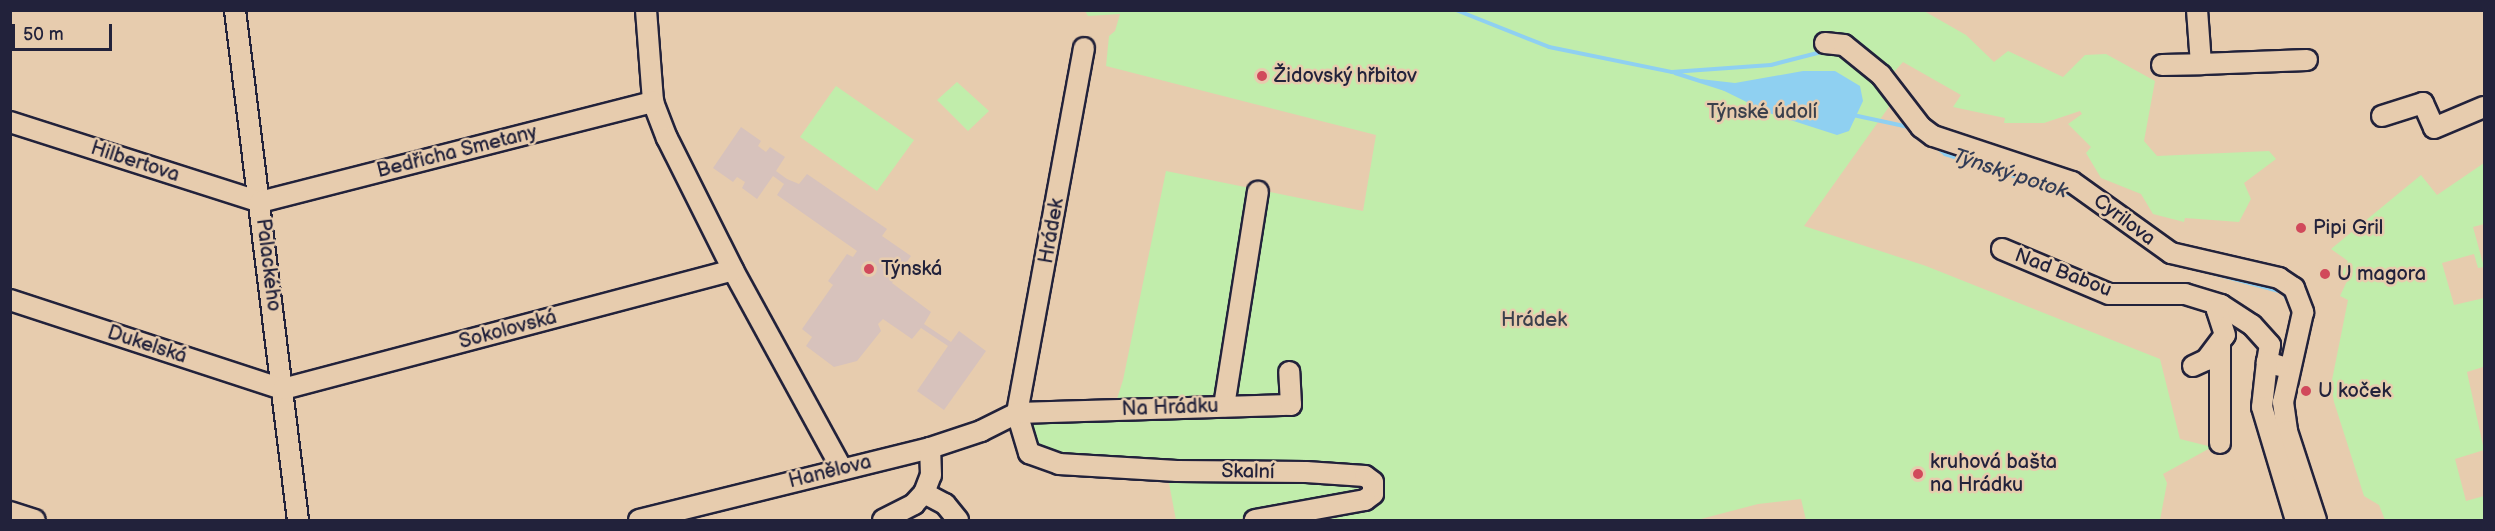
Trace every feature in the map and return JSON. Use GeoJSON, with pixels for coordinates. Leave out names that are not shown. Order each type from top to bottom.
{"type":"FeatureCollection","features":[{"type":"Feature","properties":{"kind":"street","name":"Palackého"},"geometry":{"type":"LineString","coordinates":[[235,10],[298,520]]}},
{"type":"Feature","properties":{"kind":"street"},"geometry":{"type":"LineString","coordinates":[[646,10],[653,102],[667,138],[733,270],[841,468]]}},
{"type":"Feature","properties":{"kind":"street"},"geometry":{"type":"LineString","coordinates":[[2198,10],[2201,63]]}},
{"type":"Feature","properties":{"kind":"street","name":"Cyrilova"},"geometry":{"type":"LineString","coordinates":[[1825,43],[1844,45],[1874,69],[1921,127],[1933,136],[2072,182],[2171,253],[2289,283],[2300,299],[2302,312],[2279,366]]}},
{"type":"Feature","properties":{"kind":"street","name":"Hrádek"},"geometry":{"type":"LineString","coordinates":[[1017,413],[1084,48]]}},
{"type":"Feature","properties":{"kind":"street"},"geometry":{"type":"LineString","coordinates":[[2162,65],[2307,60]]}},
{"type":"Feature","properties":{"kind":"street","name":"Bedřicha Smetany"},"geometry":{"type":"LineString","coordinates":[[260,202],[653,102]]}},
{"type":"Feature","properties":{"kind":"street"},"geometry":{"type":"LineString","coordinates":[[2382,116],[2423,103],[2434,128],[2484,107]]}},
{"type":"Feature","properties":{"kind":"street","name":"Hilbertova"},"geometry":{"type":"LineString","coordinates":[[10,122],[260,202]]}},
{"type":"Feature","properties":{"kind":"street"},"geometry":{"type":"LineString","coordinates":[[1224,406],[1258,192]]}},
{"type":"Feature","properties":{"kind":"street","name":"Nad Babou"},"geometry":{"type":"LineString","coordinates":[[2001,249],[2109,294],[2185,294],[2221,305],[2252,325],[2270,345],[2279,366]]}},
{"type":"Feature","properties":{"kind":"street","name":"Sokolovská"},"geometry":{"type":"LineString","coordinates":[[283,389],[733,270]]}},
{"type":"Feature","properties":{"kind":"street","name":"Dukelská"},"geometry":{"type":"LineString","coordinates":[[10,300],[283,389]]}},
{"type":"Feature","properties":{"kind":"street"},"geometry":{"type":"LineString","coordinates":[[2193,366],[2206,360],[2220,345],[2225,335],[2217,310],[2221,305]]}},
{"type":"Feature","properties":{"kind":"street"},"geometry":{"type":"LineString","coordinates":[[2220,345],[2220,443]]}},
{"type":"Feature","properties":{"kind":"street"},"geometry":{"type":"LineString","coordinates":[[2279,366],[2262,407],[2295,520]]}},
{"type":"Feature","properties":{"kind":"street"},"geometry":{"type":"LineString","coordinates":[[2279,366],[2283,402],[2316,520]]}},
{"type":"Feature","properties":{"kind":"street","name":"Na Hrádku"},"geometry":{"type":"LineString","coordinates":[[1017,413],[1291,405],[1289,372]]}},
{"type":"Feature","properties":{"kind":"street","name":"Hanělova"},"geometry":{"type":"LineString","coordinates":[[639,520],[841,468],[930,448],[981,431],[1017,413]]}},
{"type":"Feature","properties":{"kind":"street","name":"Skalní"},"geometry":{"type":"LineString","coordinates":[[1017,413],[1029,453],[1059,464],[1177,471],[1306,472],[1365,476],[1373,482],[1373,494],[1365,500],[1255,520]]}},
{"type":"Feature","properties":{"kind":"street"},"geometry":{"type":"LineString","coordinates":[[883,520],[914,504],[924,493],[931,475],[930,448]]}},
{"type":"Feature","properties":{"kind":"street"},"geometry":{"type":"LineString","coordinates":[[924,493],[945,504],[958,520]]}},
{"type":"Feature","properties":{"kind":"street"},"geometry":{"type":"LineString","coordinates":[[10,512],[35,520]]}},
{"type":"Feature","properties":{"kind":"shaded area","name":"Týnská"},"geometry":{"type":"Polygon","coordinates":[[[741,127],[761,141],[758,146],[766,152],[770,147],[785,157],[776,171],[787,179],[799,184],[807,174],[887,229],[882,236],[911,256],[892,283],[931,312],[924,324],[951,342],[959,331],[986,351],[944,410],[917,391],[948,346],[921,328],[912,339],[883,319],[878,324],[881,331],[857,361],[834,367],[806,346],[812,337],[802,329],[833,285],[828,281],[847,254],[853,257],[857,251],[777,195],[784,184],[773,176],[757,199],[742,188],[745,182],[737,177],[733,182],[713,168],[741,127]]]}},
{"type":"Feature","properties":{"kind":"green space","name":"Hrádek"},"geometry":{"type":"Polygon","coordinates":[[[1085,11],[1924,11],[1966,35],[1994,62],[2008,51],[2063,77],[2085,55],[2106,54],[2155,81],[2144,141],[2157,156],[2269,151],[2276,159],[2244,183],[2251,199],[2239,222],[2185,218],[2184,222],[2153,214],[2141,194],[2101,178],[2086,153],[2091,147],[2068,124],[2082,114],[2080,111],[2044,123],[2004,123],[2005,118],[1953,107],[1961,95],[1903,62],[1894,72],[1891,104],[1804,226],[1926,266],[2160,359],[2180,439],[2212,447],[2163,474],[2167,483],[2160,520],[1806,520],[1801,499],[1758,504],[1697,520],[1313,520],[1371,510],[1382,500],[1378,481],[1063,459],[1036,450],[1028,427],[1036,422],[1111,418],[1123,380],[1166,171],[1363,211],[1376,135],[1106,66],[1109,36],[1115,31],[1120,14],[1088,16],[1085,11]]]}},
{"type":"Feature","properties":{"kind":"green space"},"geometry":{"type":"Polygon","coordinates":[[[957,82],[989,111],[968,131],[937,100],[957,82]]]}},
{"type":"Feature","properties":{"kind":"green space"},"geometry":{"type":"Polygon","coordinates":[[[836,86],[914,140],[877,191],[800,137],[836,86]]]}},
{"type":"Feature","properties":{"kind":"green space"},"geometry":{"type":"Polygon","coordinates":[[[2484,163],[2484,224],[2473,227],[2484,267],[2478,268],[2474,254],[2442,263],[2454,305],[2484,298],[2483,367],[2467,372],[2484,450],[2455,459],[2466,501],[2484,496],[2484,520],[2385,520],[2379,505],[2364,496],[2334,402],[2331,385],[2348,300],[2340,296],[2348,279],[2340,276],[2348,261],[2331,249],[2421,175],[2437,195],[2484,163]]]}},
{"type":"Feature","properties":{"kind":"green space"},"geometry":{"type":"Polygon","coordinates":[[[1356,477],[1368,487],[1358,499],[1233,520],[1176,520],[1168,478],[1356,477]]]}},
{"type":"Feature","properties":{"kind":"water"},"geometry":{"type":"Polygon","coordinates":[[[1803,71],[1835,71],[1860,86],[1863,101],[1849,131],[1837,135],[1769,113],[1700,79],[1735,83],[1803,71]]]}},
{"type":"Feature","properties":{"kind":"waterway","name":"Týnský potok"},"geometry":{"type":"LineString","coordinates":[[1456,10],[1549,47],[1672,72],[1771,65],[1825,51]]}},
{"type":"Feature","properties":{"kind":"waterway"},"geometry":{"type":"LineString","coordinates":[[1675,73],[1725,89]]}},
{"type":"Feature","properties":{"kind":"waterway"},"geometry":{"type":"LineString","coordinates":[[1853,115],[1909,127]]}},
{"type":"Feature","properties":{"kind":"waterway","name":"Týnský potok"},"geometry":{"type":"LineString","coordinates":[[1934,145],[1945,154],[2078,197]]}},
{"type":"Feature","properties":{"kind":"waterway","name":"Týnský potok"},"geometry":{"type":"LineString","coordinates":[[2164,260],[2283,292],[2290,304]]}},
{"type":"Feature","properties":{"kind":"place","name":"Židovský hřbitov"},"geometry":{"type":"Point","coordinates":[1262,76]}},
{"type":"Feature","properties":{"kind":"place","name":"Pipi Gril"},"geometry":{"type":"Point","coordinates":[2301,228]}},
{"type":"Feature","properties":{"kind":"place","name":"Týnská"},"geometry":{"type":"Point","coordinates":[869,269]}},
{"type":"Feature","properties":{"kind":"place","name":"U magora"},"geometry":{"type":"Point","coordinates":[2325,274]}},
{"type":"Feature","properties":{"kind":"place","name":"U koček"},"geometry":{"type":"Point","coordinates":[2306,391]}},
{"type":"Feature","properties":{"kind":"place","name":"kruhová bašta na Hrádku"},"geometry":{"type":"Point","coordinates":[1918,474]}},
{"type":"Feature","properties":{"kind":"park label","name":"Týnské údolí"},"geometry":{"type":"Point","coordinates":[1762,112]}}]}
